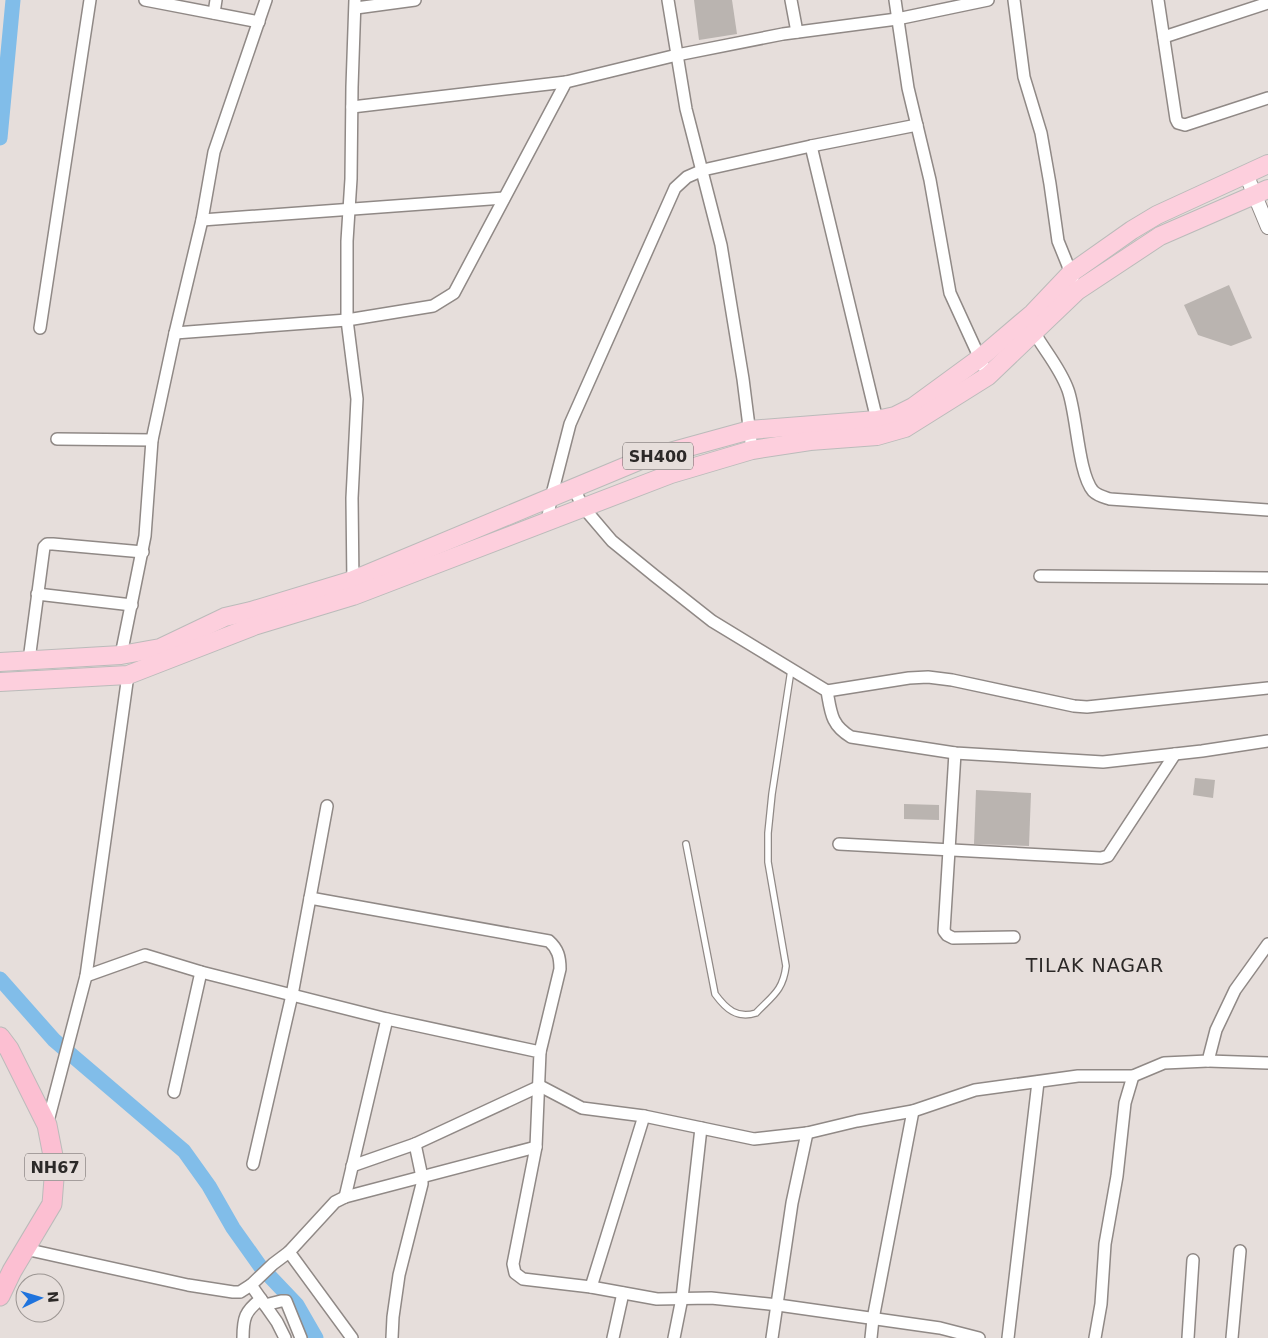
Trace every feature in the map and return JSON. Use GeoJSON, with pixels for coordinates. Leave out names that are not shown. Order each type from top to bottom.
{"type":"FeatureCollection","features":[{"type":"Feature","properties":{"kind":"highway","name":"NH67"},"geometry":{"type":"LineString","coordinates":[[0,1296],[12,1270],[52,1204],[55,1166],[47,1125],[3,1045]]}},
{"type":"Feature","properties":{"kind":"main road","name":"SH400"},"geometry":{"type":"LineString","coordinates":[[0,682],[128,675],[353,588],[546,523],[671,474],[752,450],[810,441],[877,436],[905,428],[988,376],[1031,326],[1071,273],[1132,230],[1157,215],[1258,168]]}},
{"type":"Feature","properties":{"kind":"main road","name":"SH400"},"geometry":{"type":"LineString","coordinates":[[0,662],[121,655],[160,648],[225,617],[353,588],[551,498],[640,460],[750,430],[877,420],[895,416],[913,408],[980,358],[1031,326],[1077,291],[1160,236],[1264,191]]}},
{"type":"Feature","properties":{"kind":"street"},"geometry":{"type":"LineString","coordinates":[[40,328],[90,0]]}},
{"type":"Feature","properties":{"kind":"street"},"geometry":{"type":"LineString","coordinates":[[146,0],[259,22]]}},
{"type":"Feature","properties":{"kind":"street"},"geometry":{"type":"LineString","coordinates":[[214,13],[216,0]]}},
{"type":"Feature","properties":{"kind":"street"},"geometry":{"type":"LineString","coordinates":[[121,655],[143,552],[147,522],[152,440],[202,220],[214,152],[266,0]]}},
{"type":"Feature","properties":{"kind":"street"},"geometry":{"type":"LineString","coordinates":[[353,588],[352,498],[357,399],[348,320],[347,241],[351,178],[356,4],[415,0]]}},
{"type":"Feature","properties":{"kind":"street"},"geometry":{"type":"LineString","coordinates":[[668,0],[686,110],[703,170],[720,245],[743,379],[752,450]]}},
{"type":"Feature","properties":{"kind":"street"},"geometry":{"type":"LineString","coordinates":[[791,0],[797,32]]}},
{"type":"Feature","properties":{"kind":"street"},"geometry":{"type":"LineString","coordinates":[[894,0],[908,88],[930,180],[950,294],[988,376]]}},
{"type":"Feature","properties":{"kind":"street"},"geometry":{"type":"LineString","coordinates":[[352,107],[566,82],[678,56],[797,32],[897,19],[988,0]]}},
{"type":"Feature","properties":{"kind":"street"},"geometry":{"type":"LineString","coordinates":[[1014,0],[1024,77],[1041,133],[1058,241],[1077,291]]}},
{"type":"Feature","properties":{"kind":"street"},"geometry":{"type":"LineString","coordinates":[[1158,0],[1178,123],[1186,125],[1268,98]]}},
{"type":"Feature","properties":{"kind":"street"},"geometry":{"type":"LineString","coordinates":[[1164,37],[1268,4]]}},
{"type":"Feature","properties":{"kind":"street"},"geometry":{"type":"LineString","coordinates":[[175,333],[348,320],[433,306],[454,293],[566,82]]}},
{"type":"Feature","properties":{"kind":"street"},"geometry":{"type":"LineString","coordinates":[[546,523],[570,424],[676,188],[687,177],[703,170],[917,125]]}},
{"type":"Feature","properties":{"kind":"street"},"geometry":{"type":"LineString","coordinates":[[812,146],[877,420]]}},
{"type":"Feature","properties":{"kind":"street"},"geometry":{"type":"LineString","coordinates":[[1258,168],[1264,191],[1268,227]]}},
{"type":"Feature","properties":{"kind":"street"},"geometry":{"type":"LineString","coordinates":[[202,220],[504,198]]}},
{"type":"Feature","properties":{"kind":"street"},"geometry":{"type":"LineString","coordinates":[[1031,326],[1060,371],[1069,392],[1085,474],[1093,491],[1101,497],[1110,499],[1268,510]]}},
{"type":"Feature","properties":{"kind":"street"},"geometry":{"type":"LineString","coordinates":[[57,439],[152,440]]}},
{"type":"Feature","properties":{"kind":"street"},"geometry":{"type":"LineString","coordinates":[[574,489],[584,507],[612,541],[669,588],[712,622],[827,691],[909,678],[928,677],[952,680],[1074,706],[1087,707],[1268,688]]}},
{"type":"Feature","properties":{"kind":"street"},"geometry":{"type":"LineString","coordinates":[[29,660],[44,547],[48,544],[143,552]]}},
{"type":"Feature","properties":{"kind":"street"},"geometry":{"type":"LineString","coordinates":[[1040,576],[1268,578]]}},
{"type":"Feature","properties":{"kind":"street"},"geometry":{"type":"LineString","coordinates":[[37,594],[132,605]]}},
{"type":"Feature","properties":{"kind":"street"},"geometry":{"type":"LineString","coordinates":[[47,1125],[86,976],[128,675]]}},
{"type":"Feature","properties":{"kind":"street"},"geometry":{"type":"LineString","coordinates":[[827,691],[832,720],[843,732],[851,737],[955,754],[1103,762],[1268,741]]}},
{"type":"Feature","properties":{"kind":"street"},"geometry":{"type":"LineString","coordinates":[[955,754],[944,931],[946,935],[953,938],[1014,937]]}},
{"type":"Feature","properties":{"kind":"street"},"geometry":{"type":"LineString","coordinates":[[839,844],[1101,858],[1108,856],[1175,754]]}},
{"type":"Feature","properties":{"kind":"street"},"geometry":{"type":"LineString","coordinates":[[253,1164],[292,994],[327,806]]}},
{"type":"Feature","properties":{"kind":"street"},"geometry":{"type":"LineString","coordinates":[[310,898],[549,941],[556,947],[560,958],[560,969],[540,1052],[536,1147],[513,1264],[515,1273],[522,1280],[591,1287],[657,1299],[711,1298],[778,1305],[940,1328],[979,1338]]}},
{"type":"Feature","properties":{"kind":"street"},"geometry":{"type":"LineString","coordinates":[[1208,1061],[1216,1030],[1235,990],[1268,944]]}},
{"type":"Feature","properties":{"kind":"street"},"geometry":{"type":"LineString","coordinates":[[86,976],[145,955],[201,972],[387,1019],[540,1052]]}},
{"type":"Feature","properties":{"kind":"street"},"geometry":{"type":"LineString","coordinates":[[174,1092],[201,972]]}},
{"type":"Feature","properties":{"kind":"street"},"geometry":{"type":"LineString","coordinates":[[345,1197],[387,1019]]}},
{"type":"Feature","properties":{"kind":"street"},"geometry":{"type":"LineString","coordinates":[[540,1086],[582,1108],[644,1116],[754,1139],[807,1133],[857,1120],[913,1111],[975,1090],[1078,1076],[1133,1076],[1164,1064],[1208,1061],[1268,1063]]}},
{"type":"Feature","properties":{"kind":"street"},"geometry":{"type":"LineString","coordinates":[[1095,1338],[1101,1304],[1105,1244],[1117,1176],[1125,1103],[1133,1076]]}},
{"type":"Feature","properties":{"kind":"street"},"geometry":{"type":"LineString","coordinates":[[1008,1338],[1038,1082]]}},
{"type":"Feature","properties":{"kind":"street"},"geometry":{"type":"LineString","coordinates":[[352,1166],[415,1144],[540,1086]]}},
{"type":"Feature","properties":{"kind":"street"},"geometry":{"type":"LineString","coordinates":[[871,1338],[913,1111]]}},
{"type":"Feature","properties":{"kind":"street"},"geometry":{"type":"LineString","coordinates":[[591,1287],[644,1116]]}},
{"type":"Feature","properties":{"kind":"street"},"geometry":{"type":"LineString","coordinates":[[674,1338],[682,1298],[701,1128]]}},
{"type":"Feature","properties":{"kind":"street"},"geometry":{"type":"LineString","coordinates":[[772,1338],[792,1202],[807,1133]]}},
{"type":"Feature","properties":{"kind":"street"},"geometry":{"type":"LineString","coordinates":[[392,1338],[399,1275],[421,1190],[422,1177],[415,1144]]}},
{"type":"Feature","properties":{"kind":"street"},"geometry":{"type":"LineString","coordinates":[[25,1248],[197,1287],[240,1292],[289,1252],[335,1202],[345,1197],[536,1147]]}},
{"type":"Feature","properties":{"kind":"street"},"geometry":{"type":"LineString","coordinates":[[1232,1338],[1240,1251]]}},
{"type":"Feature","properties":{"kind":"street"},"geometry":{"type":"LineString","coordinates":[[289,1252],[352,1338]]}},
{"type":"Feature","properties":{"kind":"street"},"geometry":{"type":"LineString","coordinates":[[1188,1338],[1193,1260]]}},
{"type":"Feature","properties":{"kind":"street"},"geometry":{"type":"LineString","coordinates":[[253,1283],[285,1338]]}},
{"type":"Feature","properties":{"kind":"street"},"geometry":{"type":"LineString","coordinates":[[613,1338],[623,1293]]}},
{"type":"Feature","properties":{"kind":"street"},"geometry":{"type":"LineString","coordinates":[[243,1338],[243,1323],[248,1308],[263,1302],[281,1301],[286,1301],[301,1338]]}},
{"type":"Feature","properties":{"kind":"lane"},"geometry":{"type":"LineString","coordinates":[[686,844],[715,994],[724,1006],[737,1015],[756,1013],[781,988],[785,979],[786,966],[768,862],[768,833],[791,670]]}},
{"type":"Feature","properties":{"kind":"building"},"geometry":{"type":"Polygon","coordinates":[[[694,0],[732,0],[737,34],[699,40],[694,0]]]}},
{"type":"Feature","properties":{"kind":"building"},"geometry":{"type":"Polygon","coordinates":[[[1229,285],[1252,338],[1231,346],[1198,335],[1184,305],[1229,285]]]}},
{"type":"Feature","properties":{"kind":"building"},"geometry":{"type":"Polygon","coordinates":[[[1195,778],[1215,780],[1213,798],[1193,795],[1195,778]]]}},
{"type":"Feature","properties":{"kind":"building"},"geometry":{"type":"Polygon","coordinates":[[[976,790],[1031,793],[1029,846],[974,844],[976,790]]]}},
{"type":"Feature","properties":{"kind":"building"},"geometry":{"type":"Polygon","coordinates":[[[904,804],[939,805],[939,820],[904,819],[904,804]]]}},
{"type":"Feature","properties":{"kind":"waterway"},"geometry":{"type":"LineString","coordinates":[[0,138],[13,0]]}},
{"type":"Feature","properties":{"kind":"waterway"},"geometry":{"type":"LineString","coordinates":[[0,979],[54,1040],[184,1151],[209,1186],[233,1228],[260,1266],[297,1305],[316,1338]]}},
{"type":"Feature","properties":{"kind":"district","name":"TILAK NAGAR"},"geometry":{"type":"Point","coordinates":[1095,965]}}]}
